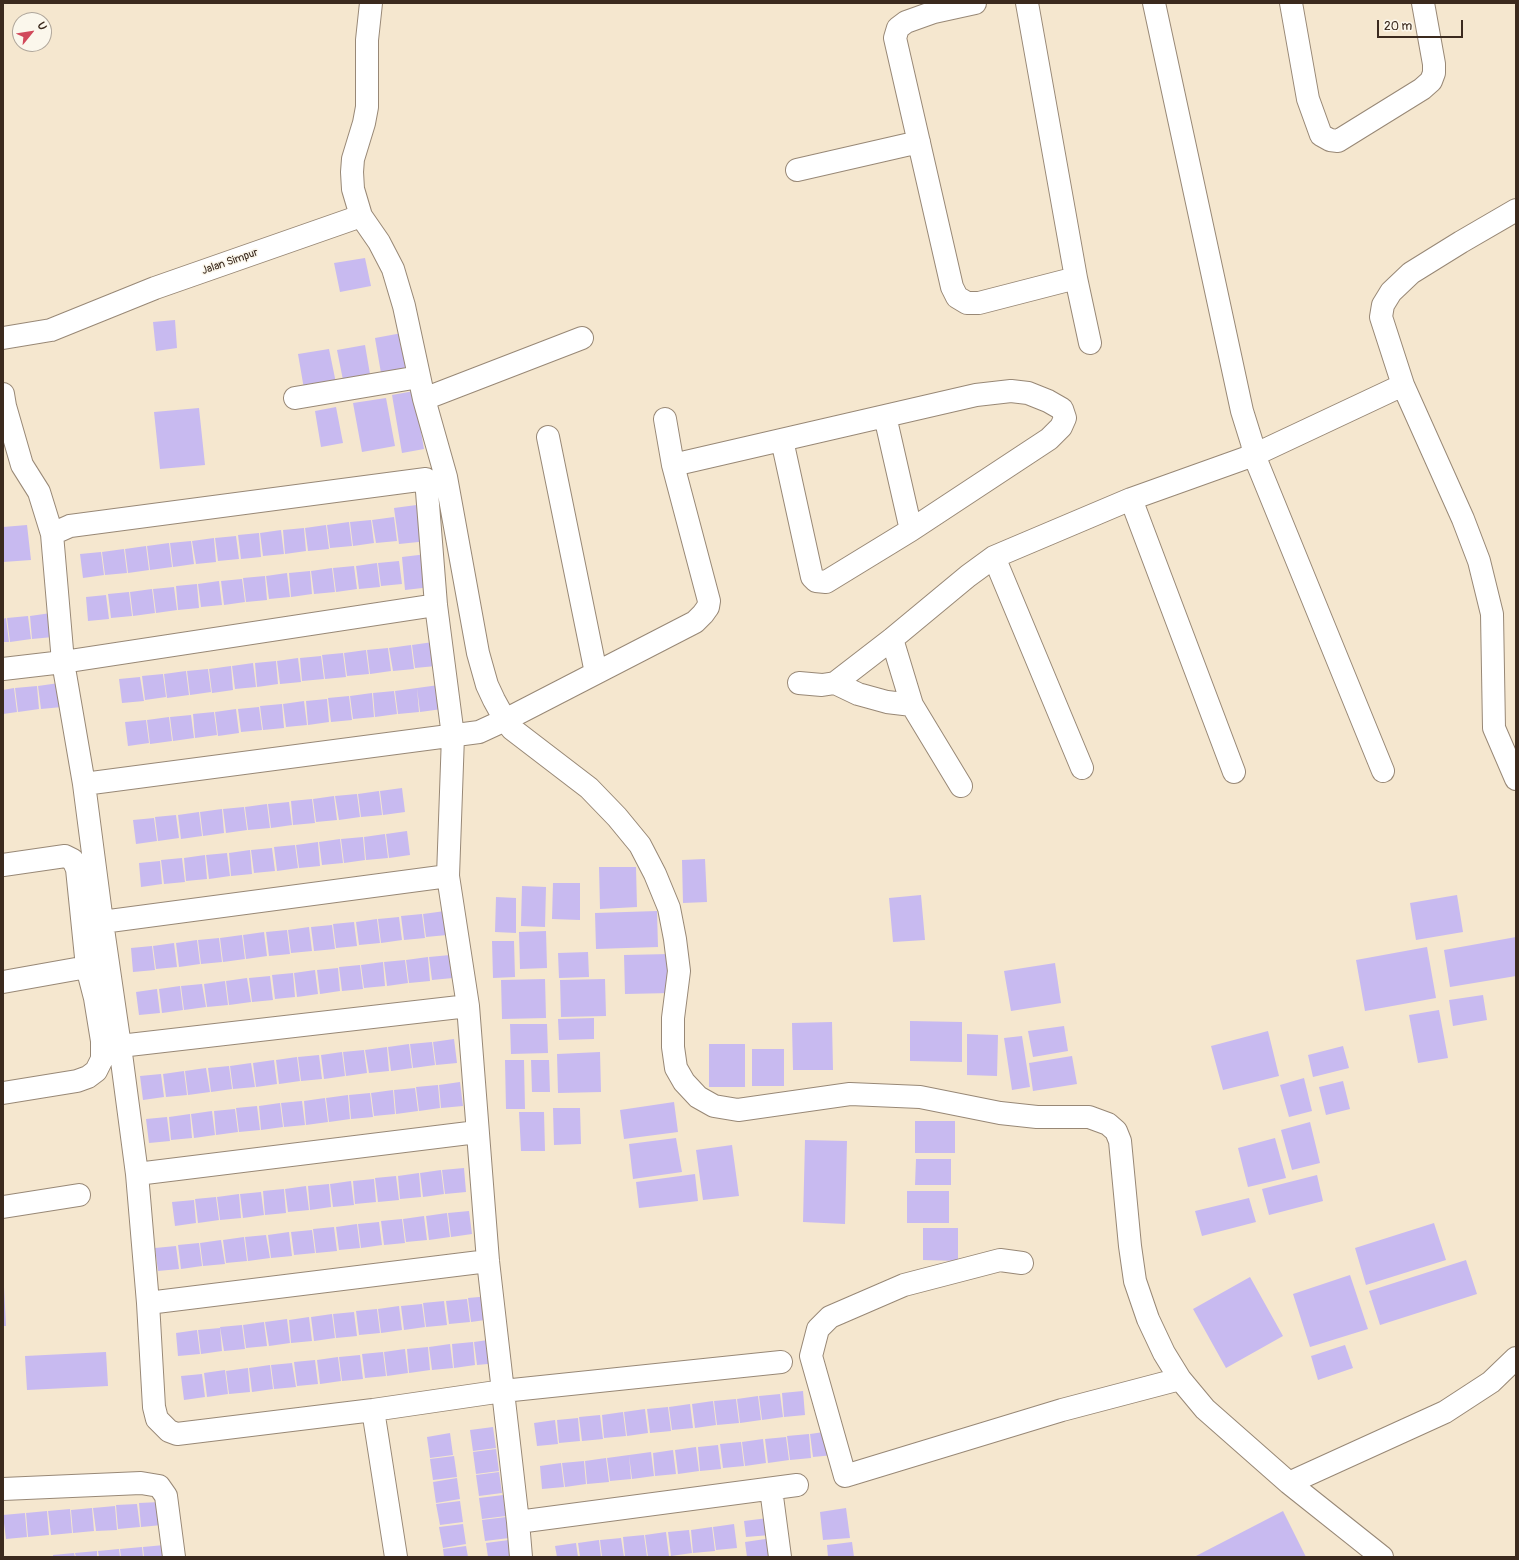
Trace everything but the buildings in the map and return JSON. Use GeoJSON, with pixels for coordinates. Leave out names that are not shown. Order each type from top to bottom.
{"type":"FeatureCollection","features":[{"type":"Feature","properties":{"kind":"street"},"geometry":{"type":"LineString","coordinates":[[371,3],[368,40],[368,107],[353,159],[353,189],[361,216],[379,242],[393,269],[404,306],[424,399],[446,477],[478,653],[487,685],[505,720],[512,729],[589,788],[617,817],[640,845],[656,874],[668,908],[675,939],[679,971],[673,1018],[673,1047],[676,1068],[684,1082],[698,1097],[714,1106],[738,1110],[850,1094],[920,1097],[1000,1113],[1037,1117],[1089,1117],[1108,1124],[1116,1131],[1120,1141],[1130,1246],[1135,1281],[1148,1319],[1164,1353],[1180,1379],[1205,1409],[1289,1483],[1382,1557]]}},
{"type":"Feature","properties":{"kind":"street"},"geometry":{"type":"LineString","coordinates":[[975,3],[934,12],[906,22],[898,28],[896,32],[896,38],[952,287],[957,297],[967,303],[979,303],[1076,278]]}},
{"type":"Feature","properties":{"kind":"street"},"geometry":{"type":"LineString","coordinates":[[1027,3],[1076,278],[1090,343]]}},
{"type":"Feature","properties":{"kind":"street"},"geometry":{"type":"LineString","coordinates":[[1154,3],[1242,411],[1252,443],[1254,455],[1383,771]]}},
{"type":"Feature","properties":{"kind":"street"},"geometry":{"type":"LineString","coordinates":[[1291,3],[1308,99],[1321,135],[1330,140],[1338,141],[1431,81],[1434,73],[1434,64],[1423,3]]}},
{"type":"Feature","properties":{"kind":"street"},"geometry":{"type":"LineString","coordinates":[[797,170],[919,142]]}},
{"type":"Feature","properties":{"kind":"street"},"geometry":{"type":"LineString","coordinates":[[1516,210],[1460,242],[1411,273],[1391,292],[1382,305],[1381,316],[1403,385],[1463,519],[1479,561],[1492,614],[1494,728],[1516,779]]}},
{"type":"Feature","properties":{"kind":"street","name":"Jalan Simpur"},"geometry":{"type":"LineString","coordinates":[[3,338],[51,330],[155,288],[361,216]]}},
{"type":"Feature","properties":{"kind":"street"},"geometry":{"type":"LineString","coordinates":[[424,399],[582,338]]}},
{"type":"Feature","properties":{"kind":"street"},"geometry":{"type":"LineString","coordinates":[[295,398],[419,377]]}},
{"type":"Feature","properties":{"kind":"street"},"geometry":{"type":"LineString","coordinates":[[799,683],[822,685],[835,683],[892,639],[968,576],[994,557],[1131,499],[1254,455],[1403,385]]}},
{"type":"Feature","properties":{"kind":"street"},"geometry":{"type":"LineString","coordinates":[[673,465],[885,416],[976,396],[1011,391],[1028,393],[1048,401],[1062,409],[1065,418],[1061,427],[1049,439],[911,530],[826,582],[816,581],[812,577],[782,440]]}},
{"type":"Feature","properties":{"kind":"street"},"geometry":{"type":"LineString","coordinates":[[3,394],[22,465],[39,492],[52,534],[63,662],[84,784],[137,1174],[148,1303],[154,1407],[157,1419],[169,1431],[177,1434],[373,1410],[503,1391],[781,1362]]}},
{"type":"Feature","properties":{"kind":"street"},"geometry":{"type":"LineString","coordinates":[[885,416],[911,530]]}},
{"type":"Feature","properties":{"kind":"street"},"geometry":{"type":"LineString","coordinates":[[84,784],[479,732],[656,643],[694,622],[708,607],[708,601],[673,465],[665,419]]}},
{"type":"Feature","properties":{"kind":"street"},"geometry":{"type":"LineString","coordinates":[[548,437],[596,673]]}},
{"type":"Feature","properties":{"kind":"street"},"geometry":{"type":"LineString","coordinates":[[52,534],[70,526],[426,479],[436,605],[453,736],[448,876],[468,1006],[488,1261],[521,1557]]}},
{"type":"Feature","properties":{"kind":"street"},"geometry":{"type":"LineString","coordinates":[[1131,499],[1234,772]]}},
{"type":"Feature","properties":{"kind":"street"},"geometry":{"type":"LineString","coordinates":[[994,557],[1082,768]]}},
{"type":"Feature","properties":{"kind":"street"},"geometry":{"type":"LineString","coordinates":[[3,669],[63,662],[436,605]]}},
{"type":"Feature","properties":{"kind":"street"},"geometry":{"type":"LineString","coordinates":[[892,639],[912,705],[961,786]]}},
{"type":"Feature","properties":{"kind":"street"},"geometry":{"type":"LineString","coordinates":[[835,683],[858,694],[887,702],[912,705]]}},
{"type":"Feature","properties":{"kind":"street"},"geometry":{"type":"LineString","coordinates":[[3,865],[65,856],[73,860],[77,869],[87,967],[102,1041],[102,1059],[100,1065],[92,1075],[77,1081],[3,1093]]}},
{"type":"Feature","properties":{"kind":"street"},"geometry":{"type":"LineString","coordinates":[[102,922],[448,876]]}},
{"type":"Feature","properties":{"kind":"street"},"geometry":{"type":"LineString","coordinates":[[3,982],[87,967]]}},
{"type":"Feature","properties":{"kind":"street"},"geometry":{"type":"LineString","coordinates":[[120,1046],[468,1006]]}},
{"type":"Feature","properties":{"kind":"street"},"geometry":{"type":"LineString","coordinates":[[137,1174],[477,1132]]}},
{"type":"Feature","properties":{"kind":"street"},"geometry":{"type":"LineString","coordinates":[[3,1208],[79,1195]]}},
{"type":"Feature","properties":{"kind":"street"},"geometry":{"type":"LineString","coordinates":[[1022,1263],[1000,1260],[904,1286],[830,1317],[818,1329],[812,1356],[845,1476],[1062,1410],[1180,1379]]}},
{"type":"Feature","properties":{"kind":"street"},"geometry":{"type":"LineString","coordinates":[[148,1303],[488,1261]]}},
{"type":"Feature","properties":{"kind":"street"},"geometry":{"type":"LineString","coordinates":[[1289,1483],[1445,1412],[1491,1382],[1516,1358]]}},
{"type":"Feature","properties":{"kind":"street"},"geometry":{"type":"LineString","coordinates":[[373,1410],[396,1557]]}},
{"type":"Feature","properties":{"kind":"street"},"geometry":{"type":"LineString","coordinates":[[3,1489],[141,1482],[159,1486],[166,1496],[174,1557]]}},
{"type":"Feature","properties":{"kind":"street"},"geometry":{"type":"LineString","coordinates":[[518,1522],[797,1485]]}},
{"type":"Feature","properties":{"kind":"street"},"geometry":{"type":"LineString","coordinates":[[770,1489],[780,1557]]}}]}
